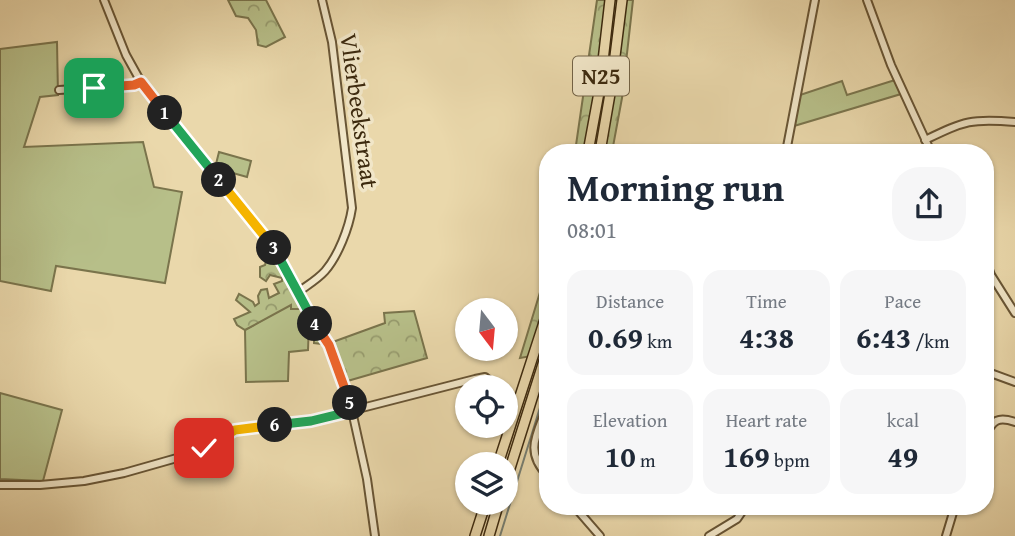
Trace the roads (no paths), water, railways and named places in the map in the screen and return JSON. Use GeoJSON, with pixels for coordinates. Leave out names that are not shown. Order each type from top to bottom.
{"type":"FeatureCollection","features":[{"type":"Feature","properties":{"kind":"highway","name":"N25"},"geometry":{"type":"LineString","coordinates":[[589,144],[600,87],[610,0]]}},
{"type":"Feature","properties":{"kind":"highway","name":"N25"},"geometry":{"type":"LineString","coordinates":[[601,144],[622,0]]}},
{"type":"Feature","properties":{"kind":"highway"},"geometry":{"type":"LineString","coordinates":[[502,452],[539,338]]}},
{"type":"Feature","properties":{"kind":"highway"},"geometry":{"type":"LineString","coordinates":[[515,452],[539,376]]}},
{"type":"Feature","properties":{"kind":"highway"},"geometry":{"type":"LineString","coordinates":[[475,536],[482,515]]}},
{"type":"Feature","properties":{"kind":"highway"},"geometry":{"type":"LineString","coordinates":[[488,536],[495,515]]}},
{"type":"Feature","properties":{"kind":"street"},"geometry":{"type":"LineString","coordinates":[[104,0],[126,55],[141,82],[280,255],[309,316],[329,345],[352,411],[367,479],[375,536]]}},
{"type":"Feature","properties":{"kind":"street","name":"Vlierbeekstraat"},"geometry":{"type":"LineString","coordinates":[[297,293],[322,274],[330,264],[349,222],[352,208],[332,42],[322,0]]}},
{"type":"Feature","properties":{"kind":"street"},"geometry":{"type":"LineString","coordinates":[[788,144],[815,0]]}},
{"type":"Feature","properties":{"kind":"street"},"geometry":{"type":"LineString","coordinates":[[867,0],[891,65],[927,144]]}},
{"type":"Feature","properties":{"kind":"street"},"geometry":{"type":"LineString","coordinates":[[59,90],[134,85],[141,82]]}},
{"type":"Feature","properties":{"kind":"street"},"geometry":{"type":"LineString","coordinates":[[925,140],[966,121],[985,119],[1015,122]]}},
{"type":"Feature","properties":{"kind":"street"},"geometry":{"type":"LineString","coordinates":[[994,280],[1015,313]]}},
{"type":"Feature","properties":{"kind":"street"},"geometry":{"type":"LineString","coordinates":[[994,374],[1015,382]]}},
{"type":"Feature","properties":{"kind":"street"},"geometry":{"type":"LineString","coordinates":[[0,485],[46,484],[124,473],[191,454],[235,430],[311,421],[455,384]]}},
{"type":"Feature","properties":{"kind":"street"},"geometry":{"type":"LineString","coordinates":[[994,421],[999,418],[1015,422]]}},
{"type":"Feature","properties":{"kind":"street"},"geometry":{"type":"LineString","coordinates":[[539,430],[533,447],[534,459],[539,465]]}},
{"type":"Feature","properties":{"kind":"street"},"geometry":{"type":"LineString","coordinates":[[582,515],[600,536]]}},
{"type":"Feature","properties":{"kind":"street"},"geometry":{"type":"LineString","coordinates":[[709,536],[740,515]]}},
{"type":"Feature","properties":{"kind":"street"},"geometry":{"type":"LineString","coordinates":[[946,536],[952,515]]}},
{"type":"Feature","properties":{"kind":"waterway"},"geometry":{"type":"LineString","coordinates":[[500,536],[539,411]]}}]}
